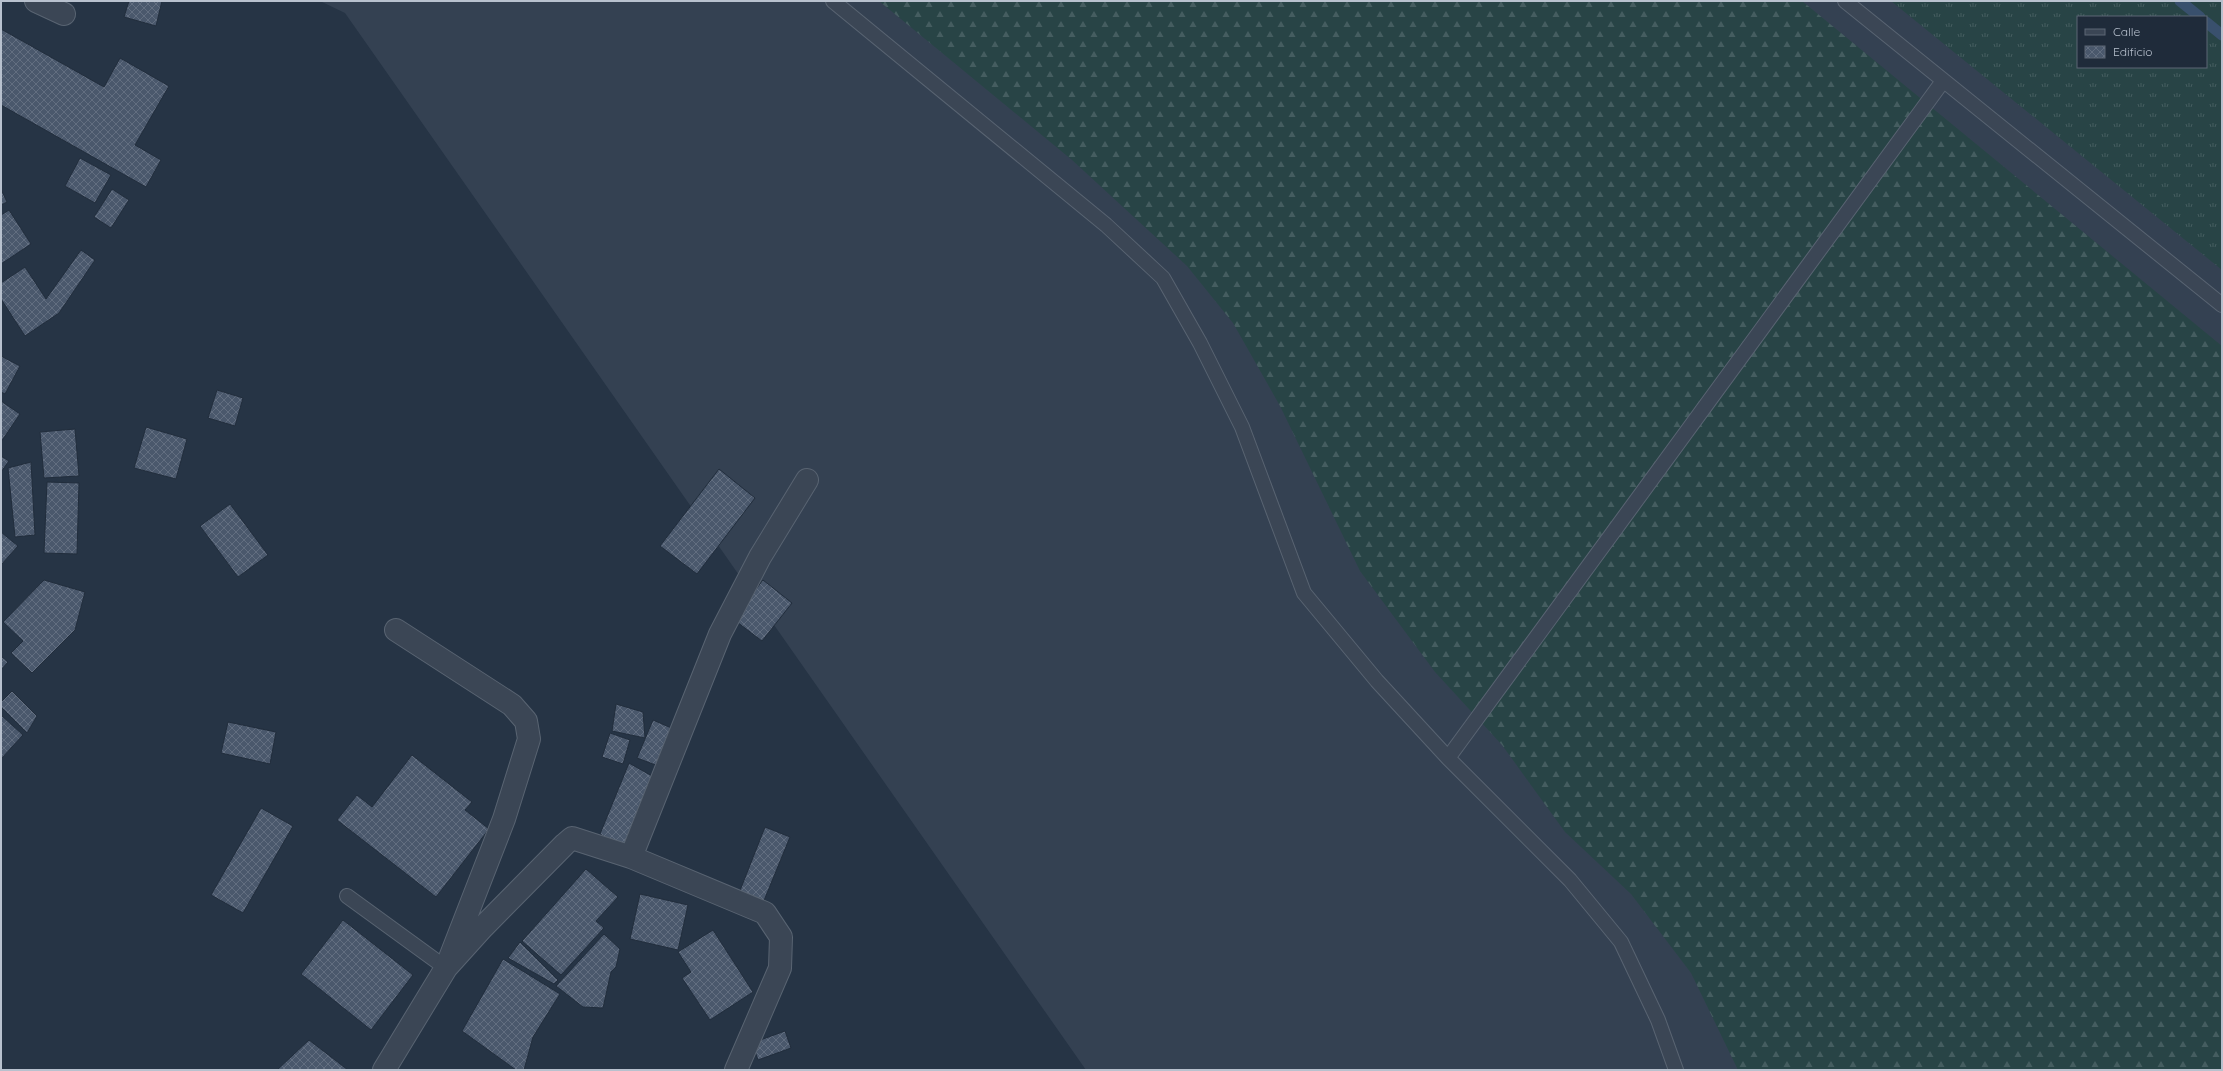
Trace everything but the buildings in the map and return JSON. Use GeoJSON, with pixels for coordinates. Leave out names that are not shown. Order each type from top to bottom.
{"type":"FeatureCollection","features":[{"type":"Feature","properties":{"kind":"street"},"geometry":{"type":"LineString","coordinates":[[36,1],[64,14]]}},
{"type":"Feature","properties":{"kind":"street"},"geometry":{"type":"LineString","coordinates":[[631,857],[720,634],[760,557],[807,480]]}},
{"type":"Feature","properties":{"kind":"street"},"geometry":{"type":"LineString","coordinates":[[384,1070],[446,968],[504,820],[529,739],[526,721],[512,705],[396,630]]}},
{"type":"Feature","properties":{"kind":"street"},"geometry":{"type":"LineString","coordinates":[[446,968],[483,927],[572,838],[631,857],[765,913],[782,937],[780,968],[736,1070]]}},
{"type":"Feature","properties":{"kind":"lane"},"geometry":{"type":"LineString","coordinates":[[833,1],[1106,226],[1163,278],[1200,343],[1242,427],[1304,593],[1377,681],[1448,758],[1570,880],[1620,942],[1658,1020],[1676,1070]]}},
{"type":"Feature","properties":{"kind":"lane"},"geometry":{"type":"LineString","coordinates":[[1845,1],[1943,82],[2222,305]]}},
{"type":"Feature","properties":{"kind":"lane"},"geometry":{"type":"LineString","coordinates":[[1448,758],[1943,82]]}},
{"type":"Feature","properties":{"kind":"lane"},"geometry":{"type":"LineString","coordinates":[[347,896],[446,968]]}},
{"type":"Feature","properties":{"kind":"shaded area"},"geometry":{"type":"Polygon","coordinates":[[[320,1],[2222,1],[2222,1070],[1086,1070],[345,13],[320,1]]]}},
{"type":"Feature","properties":{"kind":"green space"},"geometry":{"type":"Polygon","coordinates":[[[879,1],[1802,1],[2222,346],[2222,1070],[1738,1070],[1691,973],[1631,894],[1565,832],[1502,745],[1435,672],[1360,571],[1280,406],[1233,323],[1187,266],[1072,160],[879,1]]]}},
{"type":"Feature","properties":{"kind":"green space"},"geometry":{"type":"Polygon","coordinates":[[[1891,1],[2222,1],[2222,270],[1891,1]]]}},
{"type":"Feature","properties":{"kind":"waterway"},"geometry":{"type":"LineString","coordinates":[[2180,1],[2199,16]]}},
{"type":"Feature","properties":{"kind":"waterway"},"geometry":{"type":"LineString","coordinates":[[2207,23],[2222,35]]}}]}
